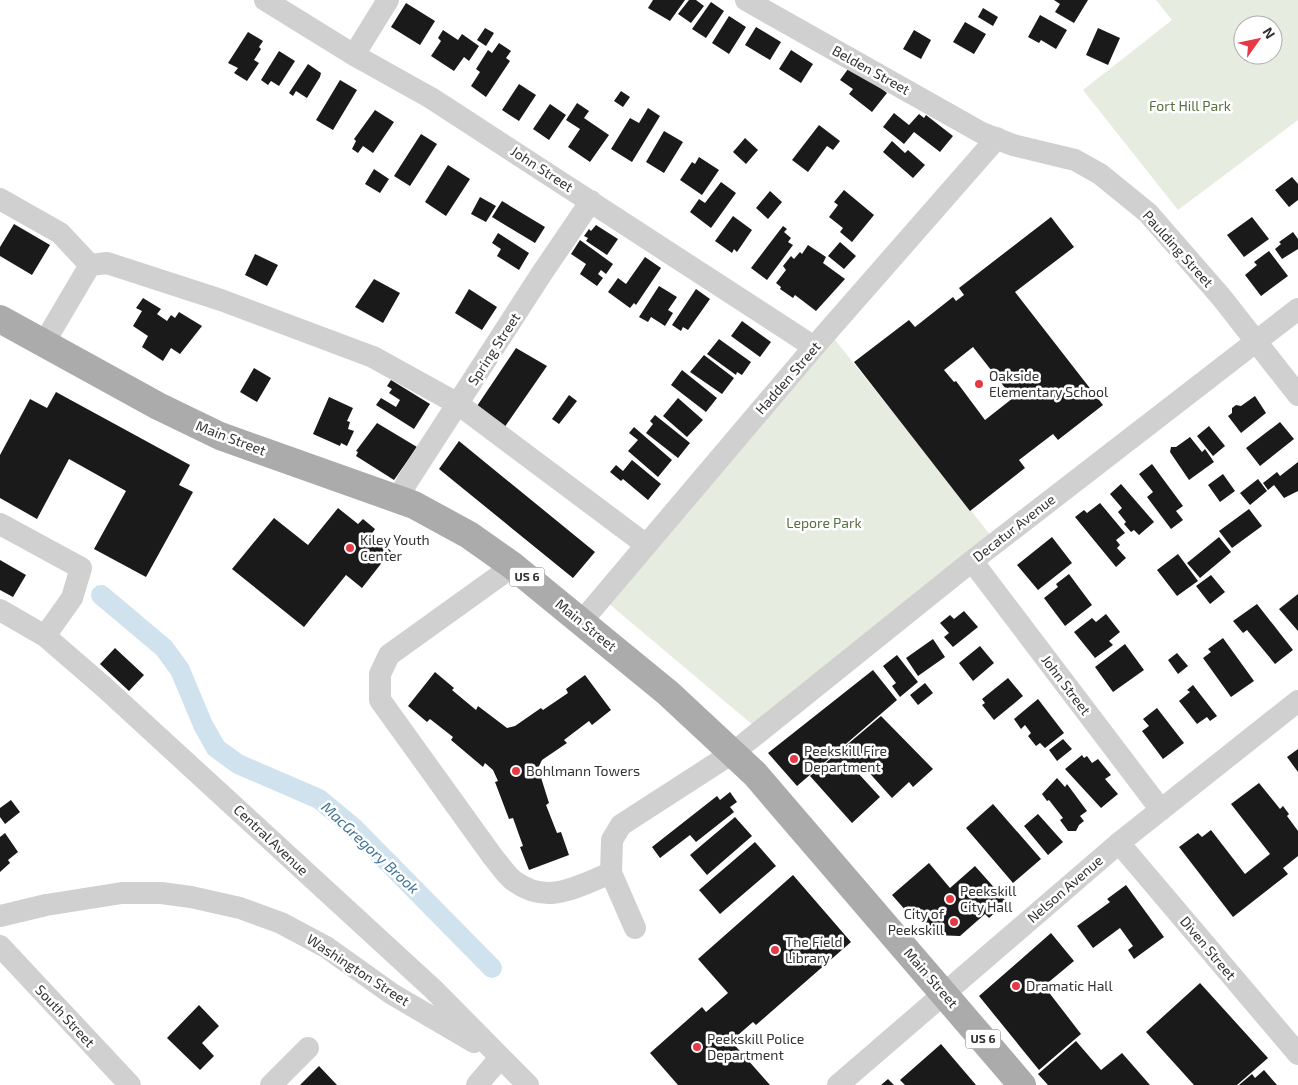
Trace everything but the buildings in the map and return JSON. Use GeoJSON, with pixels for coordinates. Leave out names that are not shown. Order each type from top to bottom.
{"type":"FeatureCollection","features":[{"type":"Feature","properties":{"kind":"main road","name":"Main Street"},"geometry":{"type":"LineString","coordinates":[[0,318],[158,406],[220,436],[399,498],[469,535],[513,566],[582,621],[734,752],[1022,1085]]}},
{"type":"Feature","properties":{"kind":"street","name":"John Street"},"geometry":{"type":"LineString","coordinates":[[264,0],[354,55],[431,98],[814,347]]}},
{"type":"Feature","properties":{"kind":"street"},"geometry":{"type":"LineString","coordinates":[[354,55],[388,0]]}},
{"type":"Feature","properties":{"kind":"street","name":"Belden Street"},"geometry":{"type":"LineString","coordinates":[[746,0],[982,133],[997,138]]}},
{"type":"Feature","properties":{"kind":"street","name":"Paulding Street"},"geometry":{"type":"LineString","coordinates":[[997,138],[1013,145],[1075,160],[1100,174],[1148,213],[1222,298],[1298,395]]}},
{"type":"Feature","properties":{"kind":"street","name":"Hadden Street"},"geometry":{"type":"LineString","coordinates":[[582,621],[645,544],[814,347],[997,138]]}},
{"type":"Feature","properties":{"kind":"street"},"geometry":{"type":"LineString","coordinates":[[0,199],[60,233],[90,265]]}},
{"type":"Feature","properties":{"kind":"street","name":"Spring Street"},"geometry":{"type":"LineString","coordinates":[[399,498],[407,482],[542,273],[591,201]]}},
{"type":"Feature","properties":{"kind":"street"},"geometry":{"type":"LineString","coordinates":[[90,265],[107,263],[221,300],[364,353],[458,404],[645,544]]}},
{"type":"Feature","properties":{"kind":"street"},"geometry":{"type":"LineString","coordinates":[[44,343],[90,265]]}},
{"type":"Feature","properties":{"kind":"street","name":"Decatur Avenue"},"geometry":{"type":"LineString","coordinates":[[611,873],[612,840],[621,825],[734,752],[972,560],[1298,309]]}},
{"type":"Feature","properties":{"kind":"street"},"geometry":{"type":"LineString","coordinates":[[0,524],[81,568],[72,598],[45,636]]}},
{"type":"Feature","properties":{"kind":"street","name":"John Street"},"geometry":{"type":"LineString","coordinates":[[972,560],[1161,810]]}},
{"type":"Feature","properties":{"kind":"street"},"geometry":{"type":"LineString","coordinates":[[513,566],[389,655],[380,674],[380,700],[494,857],[513,880],[543,893],[558,894],[611,873],[636,928]]}},
{"type":"Feature","properties":{"kind":"street","name":"Central Avenue"},"geometry":{"type":"LineString","coordinates":[[0,610],[45,636],[104,687],[433,988],[528,1085]]}},
{"type":"Feature","properties":{"kind":"street","name":"Nelson Avenue"},"geometry":{"type":"LineString","coordinates":[[838,1085],[1119,843],[1298,701]]}},
{"type":"Feature","properties":{"kind":"street","name":"Diven Street"},"geometry":{"type":"LineString","coordinates":[[1119,843],[1298,1054]]}},
{"type":"Feature","properties":{"kind":"street","name":"Washington Street"},"geometry":{"type":"LineString","coordinates":[[0,916],[46,905],[122,892],[184,896],[240,908],[281,923],[326,947],[392,994],[500,1058]]}},
{"type":"Feature","properties":{"kind":"street","name":"South Street"},"geometry":{"type":"LineString","coordinates":[[0,946],[130,1085]]}},
{"type":"Feature","properties":{"kind":"street"},"geometry":{"type":"LineString","coordinates":[[271,1085],[308,1048]]}},
{"type":"Feature","properties":{"kind":"street"},"geometry":{"type":"LineString","coordinates":[[478,1085],[500,1058]]}},
{"type":"Feature","properties":{"kind":"green space","name":"Fort Hill Park"},"geometry":{"type":"Polygon","coordinates":[[[1156,0],[1298,0],[1298,120],[1178,210],[1083,90],[1172,20],[1156,0]]]}},
{"type":"Feature","properties":{"kind":"green space","name":"Lepore Park"},"geometry":{"type":"Polygon","coordinates":[[[828,331],[996,542],[760,731],[601,597],[828,331]]]}},
{"type":"Feature","properties":{"kind":"waterway","name":"MacGregory Brook"},"geometry":{"type":"LineString","coordinates":[[101,595],[164,648],[180,670],[203,725],[216,748],[238,764],[319,799],[354,828],[492,968]]}},
{"type":"Feature","properties":{"kind":"place","name":"Oakside Elementary School"},"geometry":{"type":"Point","coordinates":[979,384]}},
{"type":"Feature","properties":{"kind":"place","name":"Kiley Youth Center"},"geometry":{"type":"Point","coordinates":[350,548]}},
{"type":"Feature","properties":{"kind":"place","name":"Peekskill Fire Department"},"geometry":{"type":"Point","coordinates":[794,759]}},
{"type":"Feature","properties":{"kind":"place","name":"Bohlmann Towers"},"geometry":{"type":"Point","coordinates":[516,771]}},
{"type":"Feature","properties":{"kind":"place","name":"Peekskill City Hall"},"geometry":{"type":"Point","coordinates":[950,899]}},
{"type":"Feature","properties":{"kind":"place","name":"City of Peekskill"},"geometry":{"type":"Point","coordinates":[954,922]}},
{"type":"Feature","properties":{"kind":"place","name":"The Field Library"},"geometry":{"type":"Point","coordinates":[775,950]}},
{"type":"Feature","properties":{"kind":"place","name":"Dramatic Hall"},"geometry":{"type":"Point","coordinates":[1016,986]}},
{"type":"Feature","properties":{"kind":"place","name":"Peekskill Police Department"},"geometry":{"type":"Point","coordinates":[697,1047]}}]}
